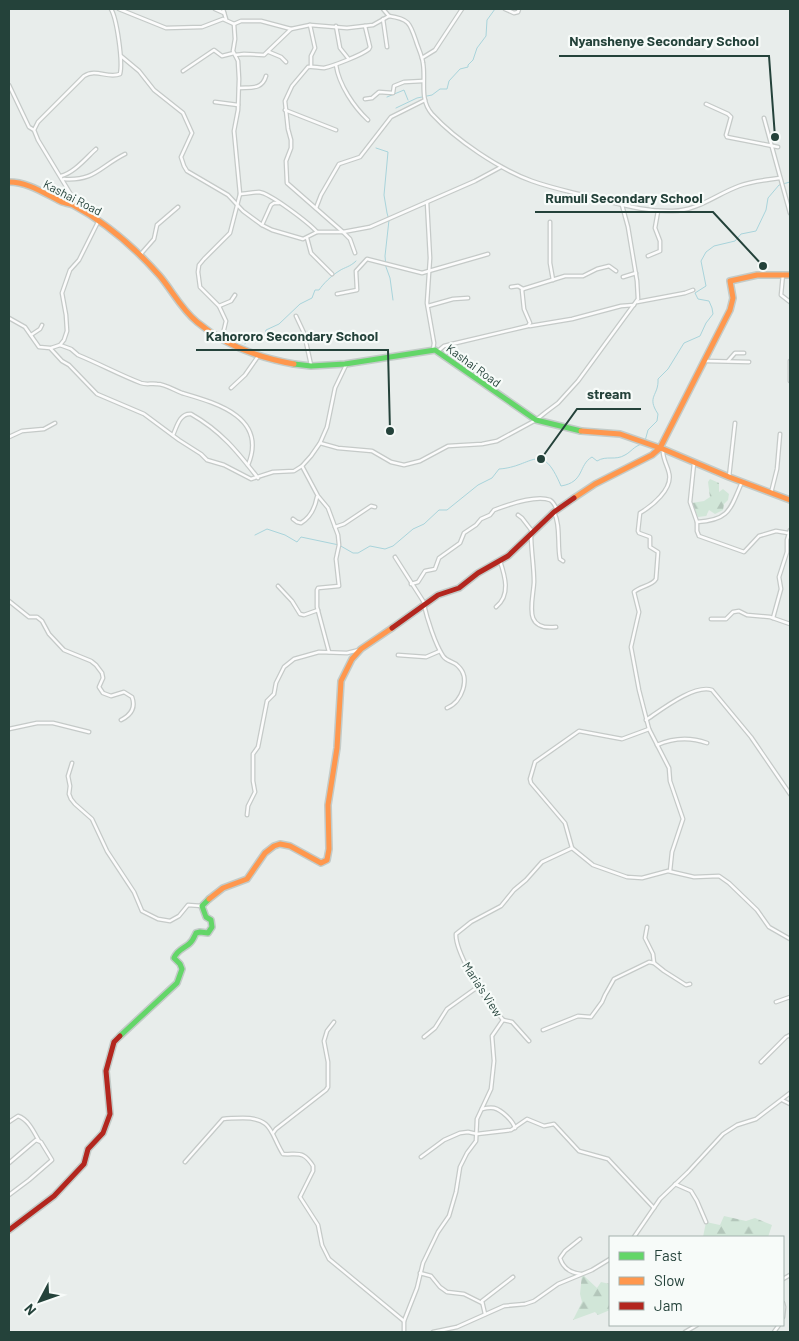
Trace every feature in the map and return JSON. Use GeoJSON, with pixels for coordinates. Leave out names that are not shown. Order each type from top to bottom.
{"type":"FeatureCollection","features":[{"type":"Feature","properties":{"kind":"street"},"geometry":{"type":"LineString","coordinates":[[34,130],[38,122],[84,76],[93,72],[120,74],[121,56],[111,9]]}},
{"type":"Feature","properties":{"kind":"street"},"geometry":{"type":"LineString","coordinates":[[119,9],[166,28],[202,27],[220,20],[227,20],[234,24]]}},
{"type":"Feature","properties":{"kind":"street"},"geometry":{"type":"LineString","coordinates":[[215,9],[224,13]]}},
{"type":"Feature","properties":{"kind":"street"},"geometry":{"type":"LineString","coordinates":[[223,9],[227,20]]}},
{"type":"Feature","properties":{"kind":"street"},"geometry":{"type":"LineString","coordinates":[[383,9],[389,16],[406,21],[411,26],[422,58],[425,100],[430,112],[502,167],[537,183],[622,205],[658,211],[688,209],[742,184],[781,180]]}},
{"type":"Feature","properties":{"kind":"street"},"geometry":{"type":"LineString","coordinates":[[422,58],[435,50],[462,9]]}},
{"type":"Feature","properties":{"kind":"street"},"geometry":{"type":"LineString","coordinates":[[505,9],[514,13],[518,12],[519,9]]}},
{"type":"Feature","properties":{"kind":"street"},"geometry":{"type":"LineString","coordinates":[[234,24],[241,21],[261,21],[291,29],[310,25],[347,28],[373,25],[389,16]]}},
{"type":"Feature","properties":{"kind":"street"},"geometry":{"type":"LineString","coordinates":[[384,19],[387,47]]}},
{"type":"Feature","properties":{"kind":"street"},"geometry":{"type":"LineString","coordinates":[[222,338],[226,323],[219,306],[200,287],[198,268],[209,253],[229,234],[240,194],[234,130],[239,88],[234,24]]}},
{"type":"Feature","properties":{"kind":"street"},"geometry":{"type":"LineString","coordinates":[[310,25],[314,48],[311,56],[311,66]]}},
{"type":"Feature","properties":{"kind":"street"},"geometry":{"type":"LineString","coordinates":[[336,26],[340,48],[348,58]]}},
{"type":"Feature","properties":{"kind":"street"},"geometry":{"type":"LineString","coordinates":[[355,253],[350,239],[287,181],[286,161],[291,148],[291,140],[285,101],[290,88],[305,70],[311,66],[320,68],[336,65],[370,49],[365,26]]}},
{"type":"Feature","properties":{"kind":"street"},"geometry":{"type":"LineString","coordinates":[[183,72],[214,50],[222,56],[246,54],[262,56],[269,52],[291,29]]}},
{"type":"Feature","properties":{"kind":"street"},"geometry":{"type":"LineString","coordinates":[[269,52],[286,62]]}},
{"type":"Feature","properties":{"kind":"street"},"geometry":{"type":"LineString","coordinates":[[121,56],[139,71],[154,90],[186,118],[192,133],[181,158],[185,168],[228,195],[237,205],[262,225],[284,234],[302,239],[317,232],[343,232],[370,227],[502,167]]}},
{"type":"Feature","properties":{"kind":"street"},"geometry":{"type":"LineString","coordinates":[[336,65],[353,103],[368,120]]}},
{"type":"Feature","properties":{"kind":"street"},"geometry":{"type":"LineString","coordinates":[[239,88],[260,86],[263,84],[266,76]]}},
{"type":"Feature","properties":{"kind":"street"},"geometry":{"type":"LineString","coordinates":[[365,99],[373,97],[379,92],[393,93],[394,86],[399,83],[423,81]]}},
{"type":"Feature","properties":{"kind":"street"},"geometry":{"type":"LineString","coordinates":[[9,85],[29,127],[34,130],[70,193],[71,204]]}},
{"type":"Feature","properties":{"kind":"street"},"geometry":{"type":"LineString","coordinates":[[316,208],[321,195],[339,164],[360,157],[390,117],[425,100]]}},
{"type":"Feature","properties":{"kind":"street"},"geometry":{"type":"LineString","coordinates":[[215,102],[238,105]]}},
{"type":"Feature","properties":{"kind":"street"},"geometry":{"type":"LineString","coordinates":[[706,104],[728,114],[730,117],[726,133],[727,137],[778,147]]}},
{"type":"Feature","properties":{"kind":"street"},"geometry":{"type":"LineString","coordinates":[[285,110],[336,130]]}},
{"type":"Feature","properties":{"kind":"street"},"geometry":{"type":"LineString","coordinates":[[764,118],[790,213]]}},
{"type":"Feature","properties":{"kind":"street"},"geometry":{"type":"LineString","coordinates":[[62,178],[96,149]]}},
{"type":"Feature","properties":{"kind":"street"},"geometry":{"type":"LineString","coordinates":[[62,178],[87,178],[112,160],[125,154]]}},
{"type":"Feature","properties":{"kind":"street","name":"Kashai Road"},"geometry":{"type":"LineString","coordinates":[[9,182],[24,183],[60,202],[71,204],[79,211],[99,221],[122,238],[140,255],[162,279],[194,320],[210,332],[259,355],[277,362],[311,367],[435,350],[536,420],[575,430],[620,434],[644,442],[729,478],[790,500]]}},
{"type":"Feature","properties":{"kind":"street"},"geometry":{"type":"LineString","coordinates":[[240,194],[261,192],[297,214],[317,232]]}},
{"type":"Feature","properties":{"kind":"street"},"geometry":{"type":"LineString","coordinates":[[427,202],[430,272],[428,306],[435,350],[452,344],[528,326],[572,318],[693,290]]}},
{"type":"Feature","properties":{"kind":"street"},"geometry":{"type":"LineString","coordinates":[[262,225],[271,205],[280,203]]}},
{"type":"Feature","properties":{"kind":"street"},"geometry":{"type":"LineString","coordinates":[[320,443],[338,448],[372,451],[390,462],[404,464],[420,461],[448,446],[497,441],[536,420],[558,403],[578,381],[635,304],[639,292],[628,227],[622,205]]}},
{"type":"Feature","properties":{"kind":"street"},"geometry":{"type":"LineString","coordinates":[[140,255],[154,238],[157,225],[178,206]]}},
{"type":"Feature","properties":{"kind":"street"},"geometry":{"type":"LineString","coordinates":[[648,256],[660,251],[660,241],[654,228],[658,211]]}},
{"type":"Feature","properties":{"kind":"street"},"geometry":{"type":"LineString","coordinates":[[9,318],[26,328],[39,347],[50,348],[60,345],[67,331],[62,293],[70,270],[79,260],[99,221]]}},
{"type":"Feature","properties":{"kind":"street"},"geometry":{"type":"LineString","coordinates":[[550,222],[550,263],[553,280]]}},
{"type":"Feature","properties":{"kind":"street"},"geometry":{"type":"LineString","coordinates":[[307,238],[311,253],[332,274]]}},
{"type":"Feature","properties":{"kind":"street"},"geometry":{"type":"LineString","coordinates":[[337,294],[357,290],[356,271],[367,258],[417,272],[430,272],[488,254]]}},
{"type":"Feature","properties":{"kind":"street"},"geometry":{"type":"LineString","coordinates":[[511,287],[518,286],[523,289],[565,276],[584,276],[606,266],[610,266],[616,272]]}},
{"type":"Feature","properties":{"kind":"street"},"geometry":{"type":"LineString","coordinates":[[623,276],[636,273]]}},
{"type":"Feature","properties":{"kind":"street"},"geometry":{"type":"LineString","coordinates":[[783,274],[781,295],[790,302]]}},
{"type":"Feature","properties":{"kind":"street"},"geometry":{"type":"LineString","coordinates":[[202,906],[222,889],[246,880],[256,870],[264,854],[276,845],[286,844],[321,863],[327,860],[329,849],[328,805],[337,748],[341,681],[352,659],[361,650],[438,595],[465,584],[478,573],[508,556],[556,511],[595,484],[629,468],[661,449],[730,310],[733,298],[730,281],[751,276],[790,275]]}},
{"type":"Feature","properties":{"kind":"street"},"geometry":{"type":"LineString","coordinates":[[523,289],[524,309],[530,323],[528,326]]}},
{"type":"Feature","properties":{"kind":"street"},"geometry":{"type":"LineString","coordinates":[[219,306],[236,295]]}},
{"type":"Feature","properties":{"kind":"street"},"geometry":{"type":"LineString","coordinates":[[428,306],[453,298],[468,298]]}},
{"type":"Feature","properties":{"kind":"street"},"geometry":{"type":"LineString","coordinates":[[296,316],[304,333],[311,367]]}},
{"type":"Feature","properties":{"kind":"street"},"geometry":{"type":"LineString","coordinates":[[31,336],[40,330],[42,324]]}},
{"type":"Feature","properties":{"kind":"street"},"geometry":{"type":"LineString","coordinates":[[60,345],[142,384],[157,384],[216,404],[236,414],[245,424],[252,438],[254,449],[248,465]]}},
{"type":"Feature","properties":{"kind":"street"},"geometry":{"type":"LineString","coordinates":[[50,348],[97,394],[144,414],[207,460],[224,464],[250,479],[272,472],[292,472],[302,466],[320,443],[331,414],[335,388],[347,363]]}},
{"type":"Feature","properties":{"kind":"street"},"geometry":{"type":"LineString","coordinates":[[728,361],[734,354],[744,353]]}},
{"type":"Feature","properties":{"kind":"street"},"geometry":{"type":"LineString","coordinates":[[231,388],[245,375],[259,355]]}},
{"type":"Feature","properties":{"kind":"street"},"geometry":{"type":"LineString","coordinates":[[706,360],[749,362]]}},
{"type":"Feature","properties":{"kind":"street"},"geometry":{"type":"LineString","coordinates":[[790,361],[790,381]]}},
{"type":"Feature","properties":{"kind":"street"},"geometry":{"type":"LineString","coordinates":[[173,435],[182,417],[191,414],[214,427],[258,478]]}},
{"type":"Feature","properties":{"kind":"street"},"geometry":{"type":"LineString","coordinates":[[9,437],[22,431],[44,429],[55,423]]}},
{"type":"Feature","properties":{"kind":"street"},"geometry":{"type":"LineString","coordinates":[[729,478],[735,423]]}},
{"type":"Feature","properties":{"kind":"street"},"geometry":{"type":"LineString","coordinates":[[771,493],[778,462],[780,434]]}},
{"type":"Feature","properties":{"kind":"street"},"geometry":{"type":"LineString","coordinates":[[661,449],[670,475],[668,484],[650,507],[640,513],[638,531],[650,537],[650,547],[658,552],[656,579],[654,582],[636,590],[634,594],[639,612],[630,646],[646,720],[667,764],[670,781],[683,819],[672,852],[670,871]]}},
{"type":"Feature","properties":{"kind":"street"},"geometry":{"type":"LineString","coordinates":[[694,463],[690,502],[698,522],[697,532],[699,536],[744,552],[759,536],[776,532],[789,535],[779,576],[781,589],[773,618]]}},
{"type":"Feature","properties":{"kind":"street"},"geometry":{"type":"LineString","coordinates":[[302,466],[318,496],[327,505],[339,540],[336,559],[338,586],[317,588],[316,603],[329,652]]}},
{"type":"Feature","properties":{"kind":"street"},"geometry":{"type":"LineString","coordinates":[[698,522],[715,520],[724,515],[742,482]]}},
{"type":"Feature","properties":{"kind":"street"},"geometry":{"type":"LineString","coordinates":[[293,520],[301,523],[308,517],[313,510],[318,496]]}},
{"type":"Feature","properties":{"kind":"street"},"geometry":{"type":"LineString","coordinates":[[411,584],[418,582],[425,572],[435,569],[440,558],[460,543],[464,533],[490,515],[494,510],[527,500],[546,500],[553,503],[556,511],[560,559],[563,560]]}},
{"type":"Feature","properties":{"kind":"street"},"geometry":{"type":"LineString","coordinates":[[335,527],[344,524],[371,506],[376,508]]}},
{"type":"Feature","properties":{"kind":"street"},"geometry":{"type":"LineString","coordinates":[[518,515],[532,533],[534,583],[530,604],[533,618],[537,623],[544,626],[556,626]]}},
{"type":"Feature","properties":{"kind":"street"},"geometry":{"type":"LineString","coordinates":[[395,557],[425,604],[440,651],[445,659],[457,664],[463,673],[462,693],[447,708]]}},
{"type":"Feature","properties":{"kind":"street"},"geometry":{"type":"LineString","coordinates":[[496,607],[504,599],[505,595],[505,579],[500,561]]}},
{"type":"Feature","properties":{"kind":"street"},"geometry":{"type":"LineString","coordinates":[[278,586],[292,601],[300,614],[304,615],[318,610]]}},
{"type":"Feature","properties":{"kind":"street"},"geometry":{"type":"LineString","coordinates":[[9,601],[29,617],[37,617],[42,621],[49,634],[64,650],[96,665],[102,673],[103,678],[99,686],[103,694],[111,696],[124,692],[129,694],[134,702],[134,708],[126,718],[121,720]]}},
{"type":"Feature","properties":{"kind":"street"},"geometry":{"type":"LineString","coordinates":[[711,619],[726,619],[733,612],[739,611],[747,615],[765,616],[790,624]]}},
{"type":"Feature","properties":{"kind":"street"},"geometry":{"type":"LineString","coordinates":[[248,814],[248,806],[255,792],[253,781],[254,754],[258,749],[266,704],[274,694],[277,679],[284,667],[291,660],[319,652],[346,653],[361,650]]}},
{"type":"Feature","properties":{"kind":"street"},"geometry":{"type":"LineString","coordinates":[[398,655],[426,657],[440,651]]}},
{"type":"Feature","properties":{"kind":"street"},"geometry":{"type":"LineString","coordinates":[[646,720],[680,697],[705,688],[712,690],[751,737],[790,794]]}},
{"type":"Feature","properties":{"kind":"street"},"geometry":{"type":"LineString","coordinates":[[9,729],[53,723],[90,732]]}},
{"type":"Feature","properties":{"kind":"street"},"geometry":{"type":"LineString","coordinates":[[649,728],[622,739],[579,732],[535,762],[530,779],[531,783],[565,823],[572,848],[593,865],[627,877],[642,878],[670,871],[687,876],[715,875],[724,879],[758,910],[769,927],[790,939]]}},
{"type":"Feature","properties":{"kind":"street"},"geometry":{"type":"LineString","coordinates":[[657,745],[674,739],[699,740],[707,743]]}},
{"type":"Feature","properties":{"kind":"street"},"geometry":{"type":"LineString","coordinates":[[72,763],[68,776],[71,799],[92,819],[110,856],[134,892],[142,911],[158,919],[170,921],[179,916],[188,904],[202,906]]}},
{"type":"Feature","properties":{"kind":"street","name":"Maria's View"},"geometry":{"type":"LineString","coordinates":[[404,1332],[404,1321],[417,1288],[420,1273],[438,1232],[449,1216],[456,1192],[460,1167],[476,1140],[476,1123],[491,1089],[494,1061],[492,1036],[503,1020],[490,1005],[463,960],[456,941],[456,934],[471,922],[501,906],[542,862],[572,848]]}},
{"type":"Feature","properties":{"kind":"street"},"geometry":{"type":"LineString","coordinates":[[9,1230],[54,1196],[84,1164],[88,1149],[103,1133],[110,1114],[106,1071],[114,1042],[177,983],[182,969],[174,958],[175,954],[192,942],[195,933],[199,931],[207,933],[212,927],[211,920],[207,919],[204,915],[202,906]]}},
{"type":"Feature","properties":{"kind":"street"},"geometry":{"type":"LineString","coordinates":[[647,927],[645,938],[653,954],[654,963]]}},
{"type":"Feature","properties":{"kind":"street"},"geometry":{"type":"LineString","coordinates":[[543,1030],[578,1016],[591,1017],[602,1002],[614,979],[649,962],[654,963],[686,985],[690,984]]}},
{"type":"Feature","properties":{"kind":"street"},"geometry":{"type":"LineString","coordinates":[[424,1037],[433,1031],[447,1009],[479,986]]}},
{"type":"Feature","properties":{"kind":"street"},"geometry":{"type":"LineString","coordinates":[[776,1002],[790,997]]}},
{"type":"Feature","properties":{"kind":"street"},"geometry":{"type":"LineString","coordinates":[[503,1020],[512,1022],[529,1040]]}},
{"type":"Feature","properties":{"kind":"street"},"geometry":{"type":"LineString","coordinates":[[273,1133],[326,1090],[328,1086],[328,1062],[324,1041],[334,1022]]}},
{"type":"Feature","properties":{"kind":"street"},"geometry":{"type":"LineString","coordinates":[[761,1062],[790,1035]]}},
{"type":"Feature","properties":{"kind":"street"},"geometry":{"type":"LineString","coordinates":[[635,1236],[654,1208],[675,1184],[728,1130],[756,1119],[790,1094]]}},
{"type":"Feature","properties":{"kind":"street"},"geometry":{"type":"LineString","coordinates":[[782,1100],[790,1104]]}},
{"type":"Feature","properties":{"kind":"street"},"geometry":{"type":"LineString","coordinates":[[482,1109],[495,1108],[513,1123],[515,1128]]}},
{"type":"Feature","properties":{"kind":"street"},"geometry":{"type":"LineString","coordinates":[[9,1122],[20,1116],[30,1126],[51,1156],[51,1162],[9,1195]]}},
{"type":"Feature","properties":{"kind":"street"},"geometry":{"type":"LineString","coordinates":[[185,1162],[223,1119],[257,1119],[265,1123],[273,1133],[283,1154],[300,1154],[308,1159],[313,1166],[313,1171],[300,1199],[318,1225],[322,1245],[329,1259],[404,1321]]}},
{"type":"Feature","properties":{"kind":"street"},"geometry":{"type":"LineString","coordinates":[[421,1157],[444,1140],[460,1133],[477,1134],[511,1130],[526,1119],[544,1126],[556,1125],[580,1151],[608,1159],[654,1208]]}},
{"type":"Feature","properties":{"kind":"street"},"geometry":{"type":"LineString","coordinates":[[9,1163],[33,1142],[39,1141]]}},
{"type":"Feature","properties":{"kind":"street"},"geometry":{"type":"LineString","coordinates":[[675,1184],[690,1191],[697,1201],[706,1222]]}},
{"type":"Feature","properties":{"kind":"street"},"geometry":{"type":"LineString","coordinates":[[580,1239],[565,1251],[560,1258],[569,1271],[582,1274]]}},
{"type":"Feature","properties":{"kind":"street"},"geometry":{"type":"LineString","coordinates":[[433,1332],[457,1327],[504,1306],[534,1301],[558,1284],[609,1260]]}},
{"type":"Feature","properties":{"kind":"street"},"geometry":{"type":"LineString","coordinates":[[420,1273],[431,1276],[447,1292],[464,1294],[482,1303]]}},
{"type":"Feature","properties":{"kind":"street"},"geometry":{"type":"LineString","coordinates":[[485,1314],[482,1303],[485,1298],[513,1277]]}},
{"type":"Feature","properties":{"kind":"green space"},"geometry":{"type":"Polygon","coordinates":[[[710,479],[719,483],[719,492],[723,489],[729,494],[728,500],[724,504],[723,510],[715,514],[709,510],[706,516],[698,517],[692,503],[704,501],[710,497],[708,482],[710,479]]]}},
{"type":"Feature","properties":{"kind":"green space"},"geometry":{"type":"Polygon","coordinates":[[[724,1216],[746,1221],[755,1218],[772,1225],[768,1236],[703,1236],[706,1222],[720,1225],[724,1216]]]}},
{"type":"Feature","properties":{"kind":"green space"},"geometry":{"type":"Polygon","coordinates":[[[582,1274],[597,1288],[601,1282],[609,1284],[609,1310],[598,1315],[595,1312],[573,1320],[582,1302],[580,1294],[582,1274]]]}},
{"type":"Feature","properties":{"kind":"waterway"},"geometry":{"type":"LineString","coordinates":[[396,108],[417,98],[432,95],[440,89],[447,89],[449,81],[460,69],[468,67],[473,60],[477,48],[486,36],[487,20],[495,9]]}},
{"type":"Feature","properties":{"kind":"waterway"},"geometry":{"type":"LineString","coordinates":[[387,97],[404,90],[408,100]]}},
{"type":"Feature","properties":{"kind":"waterway"},"geometry":{"type":"LineString","coordinates":[[376,148],[388,152],[384,195],[389,220],[385,256],[393,300]]}},
{"type":"Feature","properties":{"kind":"waterway"},"geometry":{"type":"LineString","coordinates":[[645,441],[648,430],[657,421],[658,414],[653,399],[658,379],[668,369],[684,343],[700,336],[713,314],[709,301],[698,299],[695,293],[706,286],[701,261],[706,252],[714,246],[735,241],[741,234],[756,231],[766,210],[768,198],[779,185],[790,182]]}},
{"type":"Feature","properties":{"kind":"waterway"},"geometry":{"type":"LineString","coordinates":[[245,344],[249,335],[257,337],[265,335],[266,330],[279,324],[300,304],[312,298],[315,290],[319,290],[333,275],[356,261]]}},
{"type":"Feature","properties":{"kind":"waterway"},"geometry":{"type":"LineString","coordinates":[[255,535],[267,529],[285,535],[297,542],[301,537],[339,545],[353,553],[358,553],[370,546],[385,549],[393,546],[413,529],[424,524],[439,510],[447,510],[478,485],[492,478],[499,469],[535,459],[542,459],[548,463],[561,486],[574,481],[592,457],[597,461],[604,458],[618,458],[642,444]]}},
{"type":"Feature","properties":{"kind":"traffic: fast"},"geometry":{"type":"LineString","coordinates":[[294,364],[311,366],[345,364],[435,350],[536,420],[581,431]]}},
{"type":"Feature","properties":{"kind":"traffic: fast"},"geometry":{"type":"LineString","coordinates":[[120,1036],[177,983],[182,969],[174,958],[175,955],[190,943],[196,933],[208,933],[212,927],[211,920],[206,917],[202,906],[209,899]]}},
{"type":"Feature","properties":{"kind":"traffic: slow"},"geometry":{"type":"LineString","coordinates":[[9,182],[28,186],[73,205],[108,228],[130,245],[150,265],[191,317],[208,330],[231,344],[255,354],[294,364]]}},
{"type":"Feature","properties":{"kind":"traffic: slow"},"geometry":{"type":"LineString","coordinates":[[574,498],[595,484],[652,455],[660,448],[730,310],[733,298],[730,281],[757,275],[790,275]]}},
{"type":"Feature","properties":{"kind":"traffic: slow"},"geometry":{"type":"LineString","coordinates":[[581,431],[620,434],[663,449],[790,500]]}},
{"type":"Feature","properties":{"kind":"traffic: slow"},"geometry":{"type":"LineString","coordinates":[[209,899],[223,888],[247,879],[265,853],[280,844],[290,846],[321,863],[327,860],[329,849],[328,805],[337,748],[341,681],[352,659],[361,649],[392,628]]}},
{"type":"Feature","properties":{"kind":"traffic: jam"},"geometry":{"type":"LineString","coordinates":[[392,628],[438,595],[459,588],[478,573],[508,556],[554,512],[574,498]]}},
{"type":"Feature","properties":{"kind":"traffic: jam"},"geometry":{"type":"LineString","coordinates":[[9,1230],[54,1196],[84,1164],[88,1149],[103,1133],[110,1114],[106,1071],[114,1042],[120,1036]]}},
{"type":"Feature","properties":{"kind":"place","name":"Nyanshenye Secondary School"},"geometry":{"type":"Point","coordinates":[775,137]}},
{"type":"Feature","properties":{"kind":"place","name":"Rumuli Secondary School"},"geometry":{"type":"Point","coordinates":[763,266]}},
{"type":"Feature","properties":{"kind":"place","name":"Kahororo Secondary School"},"geometry":{"type":"Point","coordinates":[390,431]}},
{"type":"Feature","properties":{"kind":"place","name":"stream"},"geometry":{"type":"Point","coordinates":[541,459]}}]}
